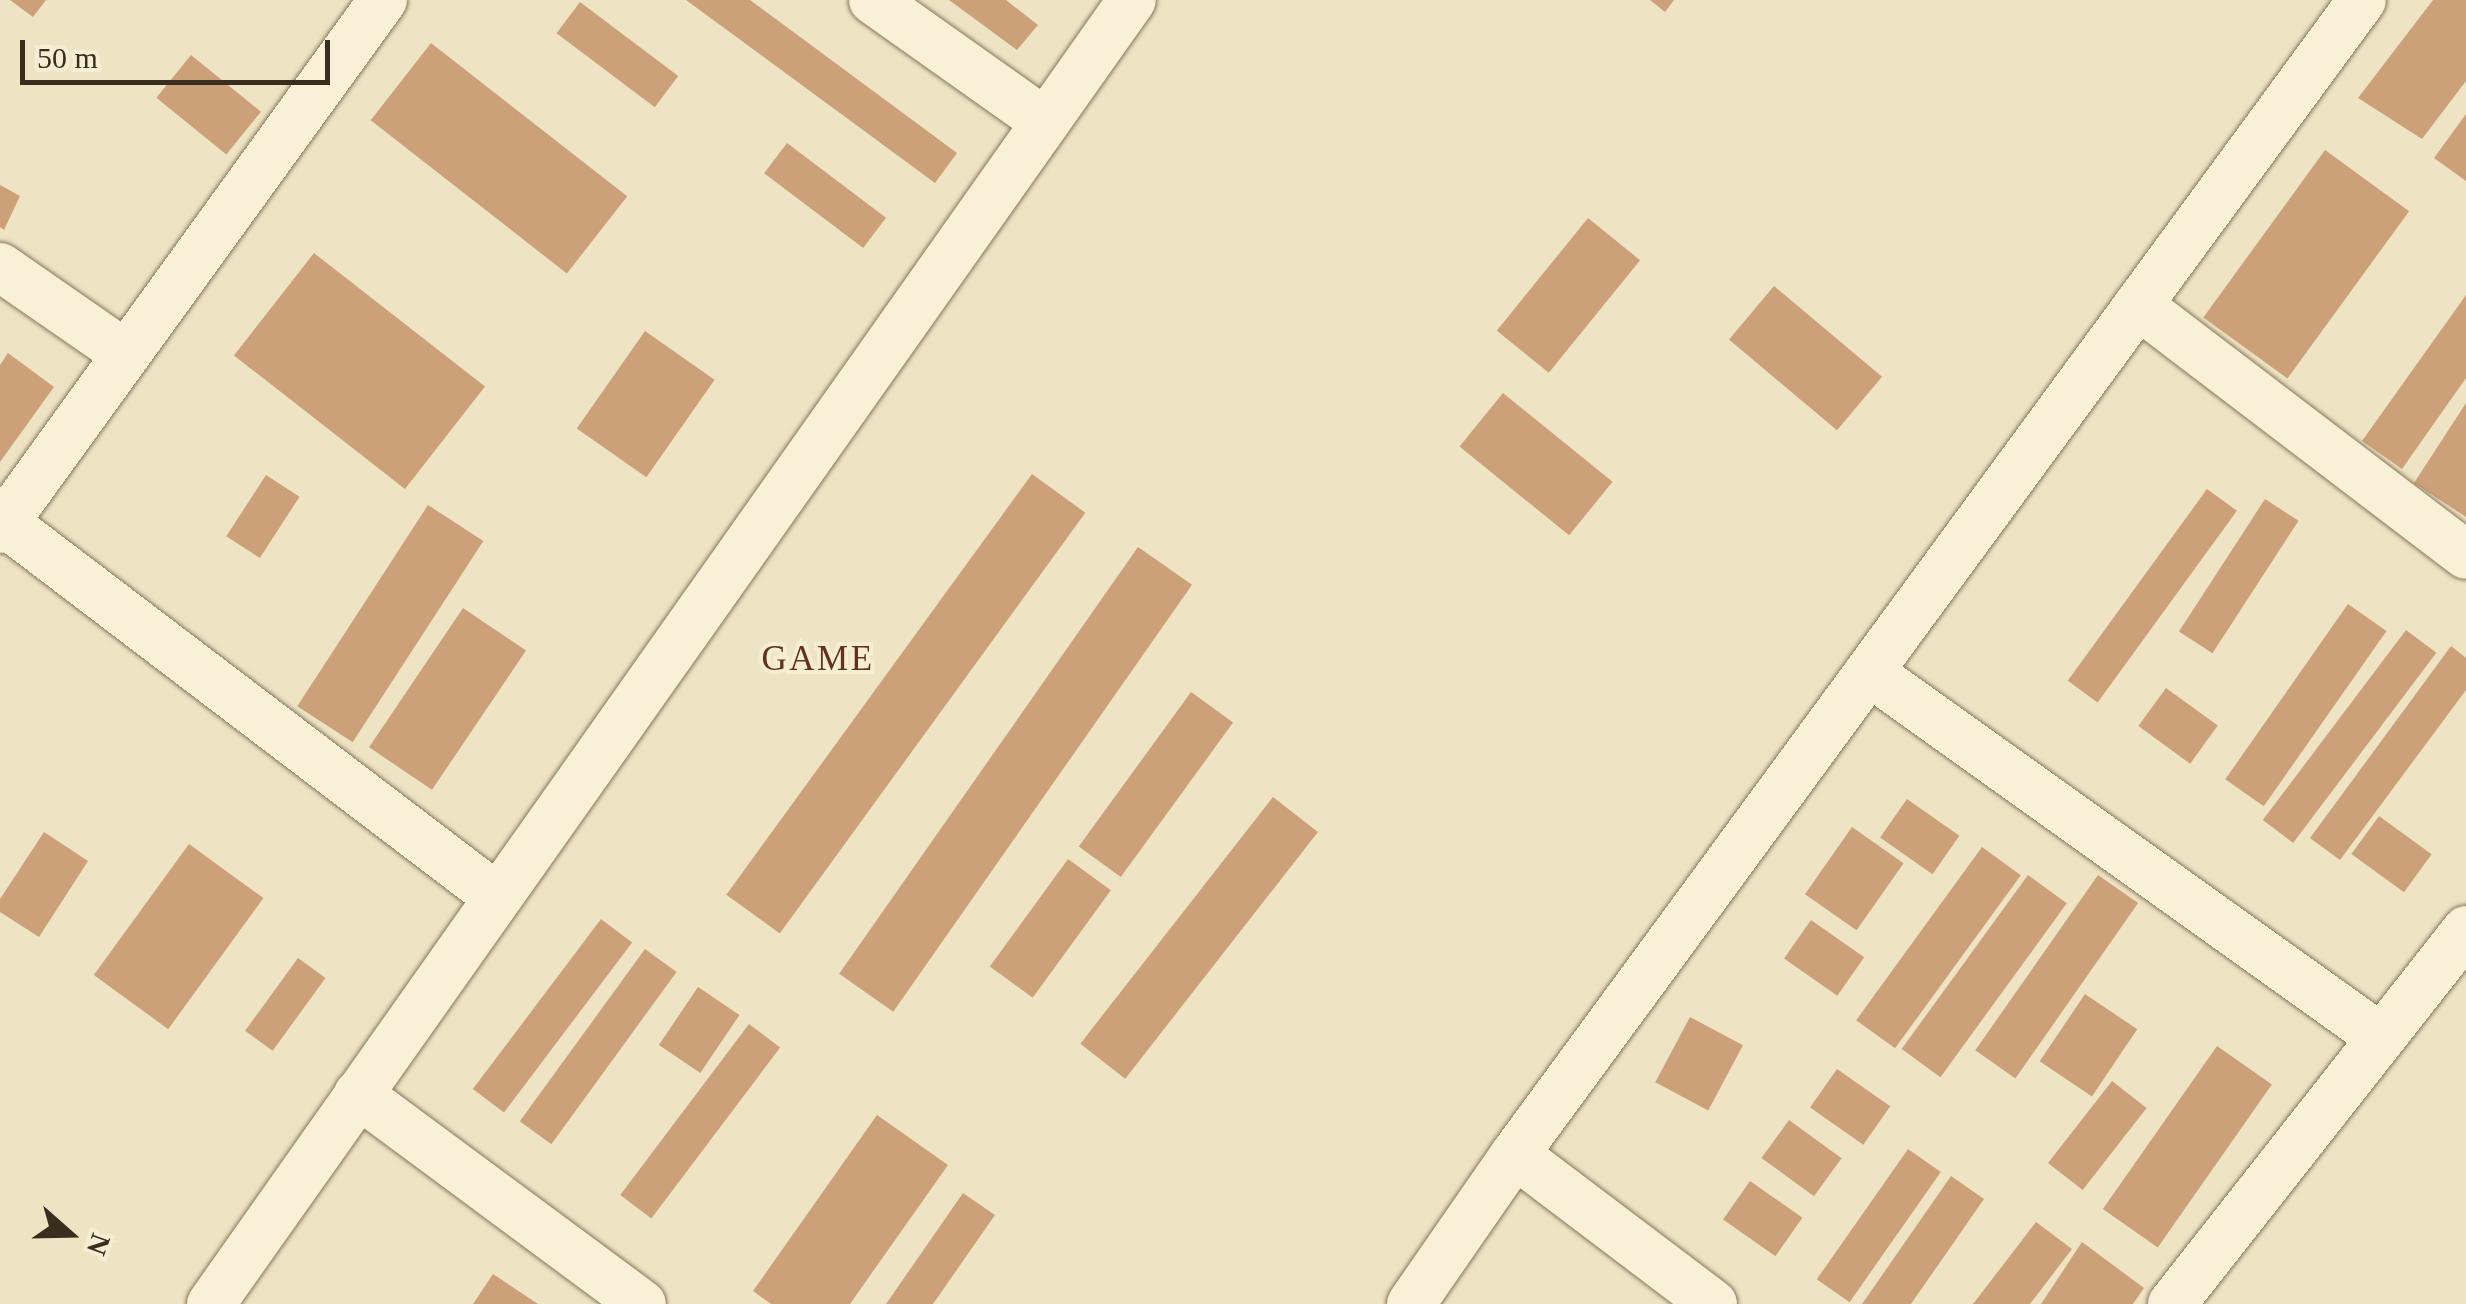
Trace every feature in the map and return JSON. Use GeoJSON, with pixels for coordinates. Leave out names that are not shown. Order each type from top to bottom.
{"type":"FeatureCollection","features":[{"type":"Feature","properties":{"kind":"street"},"geometry":{"type":"LineString","coordinates":[[383,0],[2,526],[493,894]]}},
{"type":"Feature","properties":{"kind":"street"},"geometry":{"type":"LineString","coordinates":[[873,0],[1046,122]]}},
{"type":"Feature","properties":{"kind":"street"},"geometry":{"type":"LineString","coordinates":[[211,1304],[493,894],[1132,0]]}},
{"type":"Feature","properties":{"kind":"street"},"geometry":{"type":"LineString","coordinates":[[1411,1304],[1516,1154],[2362,0]]}},
{"type":"Feature","properties":{"kind":"street"},"geometry":{"type":"LineString","coordinates":[[0,267],[124,353]]}},
{"type":"Feature","properties":{"kind":"street"},"geometry":{"type":"LineString","coordinates":[[2138,305],[2466,555]]}},
{"type":"Feature","properties":{"kind":"street"},"geometry":{"type":"LineString","coordinates":[[1868,672],[2380,1037]]}},
{"type":"Feature","properties":{"kind":"street"},"geometry":{"type":"LineString","coordinates":[[2172,1304],[2466,930]]}},
{"type":"Feature","properties":{"kind":"street"},"geometry":{"type":"LineString","coordinates":[[358,1094],[642,1304]]}},
{"type":"Feature","properties":{"kind":"street"},"geometry":{"type":"LineString","coordinates":[[1516,1154],[1713,1304]]}},
{"type":"Feature","properties":{"kind":"building"},"geometry":{"type":"Polygon","coordinates":[[[10,0],[46,0],[33,17],[10,0]]]}},
{"type":"Feature","properties":{"kind":"building"},"geometry":{"type":"Polygon","coordinates":[[[686,0],[750,0],[957,153],[935,183],[686,0]]]}},
{"type":"Feature","properties":{"kind":"building"},"geometry":{"type":"Polygon","coordinates":[[[949,0],[1006,0],[1038,25],[1017,50],[949,0]]]}},
{"type":"Feature","properties":{"kind":"building"},"geometry":{"type":"Polygon","coordinates":[[[1650,0],[1674,0],[1665,12],[1650,0]]]}},
{"type":"Feature","properties":{"kind":"building"},"geometry":{"type":"Polygon","coordinates":[[[2433,0],[2466,0],[2466,81],[2422,139],[2358,98],[2433,0]]]}},
{"type":"Feature","properties":{"kind":"building"},"geometry":{"type":"Polygon","coordinates":[[[580,2],[678,76],[655,107],[557,33],[580,2]]]}},
{"type":"Feature","properties":{"kind":"building"},"geometry":{"type":"Polygon","coordinates":[[[431,43],[627,196],[567,274],[371,120],[431,43]]]}},
{"type":"Feature","properties":{"kind":"building"},"geometry":{"type":"Polygon","coordinates":[[[191,55],[261,112],[226,154],[156,98],[191,55]]]}},
{"type":"Feature","properties":{"kind":"building"},"geometry":{"type":"Polygon","coordinates":[[[2466,114],[2466,181],[2434,158],[2466,114]]]}},
{"type":"Feature","properties":{"kind":"building"},"geometry":{"type":"Polygon","coordinates":[[[787,143],[886,218],[863,248],[764,173],[787,143]]]}},
{"type":"Feature","properties":{"kind":"building"},"geometry":{"type":"Polygon","coordinates":[[[2325,150],[2409,211],[2287,379],[2203,317],[2325,150]]]}},
{"type":"Feature","properties":{"kind":"building"},"geometry":{"type":"Polygon","coordinates":[[[0,185],[20,196],[4,230],[0,227],[0,185]]]}},
{"type":"Feature","properties":{"kind":"building"},"geometry":{"type":"Polygon","coordinates":[[[1588,218],[1640,260],[1549,373],[1497,331],[1588,218]]]}},
{"type":"Feature","properties":{"kind":"building"},"geometry":{"type":"Polygon","coordinates":[[[314,253],[485,387],[405,489],[234,355],[314,253]]]}},
{"type":"Feature","properties":{"kind":"building"},"geometry":{"type":"Polygon","coordinates":[[[1774,286],[1882,377],[1837,430],[1729,340],[1774,286]]]}},
{"type":"Feature","properties":{"kind":"building"},"geometry":{"type":"Polygon","coordinates":[[[2466,295],[2466,378],[2402,469],[2362,441],[2466,295]]]}},
{"type":"Feature","properties":{"kind":"building"},"geometry":{"type":"Polygon","coordinates":[[[645,331],[715,380],[646,477],[577,428],[645,331]]]}},
{"type":"Feature","properties":{"kind":"building"},"geometry":{"type":"Polygon","coordinates":[[[8,353],[54,387],[0,462],[0,365],[8,353]]]}},
{"type":"Feature","properties":{"kind":"building"},"geometry":{"type":"Polygon","coordinates":[[[1503,393],[1613,482],[1569,535],[1460,447],[1503,393]]]}},
{"type":"Feature","properties":{"kind":"building"},"geometry":{"type":"Polygon","coordinates":[[[2466,403],[2466,517],[2414,483],[2466,403]]]}},
{"type":"Feature","properties":{"kind":"building"},"geometry":{"type":"Polygon","coordinates":[[[1032,474],[1085,513],[780,933],[726,895],[1032,474]]]}},
{"type":"Feature","properties":{"kind":"building"},"geometry":{"type":"Polygon","coordinates":[[[266,475],[300,497],[260,558],[226,536],[266,475]]]}},
{"type":"Feature","properties":{"kind":"building"},"geometry":{"type":"Polygon","coordinates":[[[2207,489],[2237,511],[2098,702],[2068,681],[2207,489]]]}},
{"type":"Feature","properties":{"kind":"building"},"geometry":{"type":"Polygon","coordinates":[[[2265,499],[2299,521],[2212,653],[2179,632],[2265,499]]]}},
{"type":"Feature","properties":{"kind":"building"},"geometry":{"type":"Polygon","coordinates":[[[428,505],[483,541],[353,742],[297,706],[428,505]]]}},
{"type":"Feature","properties":{"kind":"building"},"geometry":{"type":"Polygon","coordinates":[[[1138,547],[1192,585],[893,1012],[839,974],[1138,547]]]}},
{"type":"Feature","properties":{"kind":"building"},"geometry":{"type":"Polygon","coordinates":[[[2348,604],[2387,631],[2264,806],[2225,779],[2348,604]]]}},
{"type":"Feature","properties":{"kind":"building"},"geometry":{"type":"Polygon","coordinates":[[[463,608],[526,650],[432,790],[369,747],[463,608]]]}},
{"type":"Feature","properties":{"kind":"building"},"geometry":{"type":"Polygon","coordinates":[[[2406,630],[2436,653],[2293,843],[2263,820],[2406,630]]]}},
{"type":"Feature","properties":{"kind":"building"},"geometry":{"type":"Polygon","coordinates":[[[2451,646],[2466,658],[2466,690],[2340,860],[2310,838],[2451,646]]]}},
{"type":"Feature","properties":{"kind":"building"},"geometry":{"type":"Polygon","coordinates":[[[2166,688],[2218,726],[2190,764],[2138,726],[2166,688]]]}},
{"type":"Feature","properties":{"kind":"building"},"geometry":{"type":"Polygon","coordinates":[[[1191,692],[1233,723],[1121,877],[1079,847],[1191,692]]]}},
{"type":"Feature","properties":{"kind":"building"},"geometry":{"type":"Polygon","coordinates":[[[1273,797],[1318,832],[1125,1079],[1080,1044],[1273,797]]]}},
{"type":"Feature","properties":{"kind":"building"},"geometry":{"type":"Polygon","coordinates":[[[1907,799],[1959,836],[1932,874],[1880,838],[1907,799]]]}},
{"type":"Feature","properties":{"kind":"building"},"geometry":{"type":"Polygon","coordinates":[[[2379,816],[2432,854],[2404,892],[2351,854],[2379,816]]]}},
{"type":"Feature","properties":{"kind":"building"},"geometry":{"type":"Polygon","coordinates":[[[1852,827],[1904,863],[1857,930],[1805,894],[1852,827]]]}},
{"type":"Feature","properties":{"kind":"building"},"geometry":{"type":"Polygon","coordinates":[[[44,832],[88,861],[39,937],[0,912],[0,899],[44,832]]]}},
{"type":"Feature","properties":{"kind":"building"},"geometry":{"type":"Polygon","coordinates":[[[189,844],[263,898],[168,1029],[94,975],[189,844]]]}},
{"type":"Feature","properties":{"kind":"building"},"geometry":{"type":"Polygon","coordinates":[[[1982,847],[2021,875],[1895,1048],[1856,1020],[1982,847]]]}},
{"type":"Feature","properties":{"kind":"building"},"geometry":{"type":"Polygon","coordinates":[[[1068,859],[1111,890],[1033,998],[990,967],[1068,859]]]}},
{"type":"Feature","properties":{"kind":"building"},"geometry":{"type":"Polygon","coordinates":[[[2028,875],[2067,903],[1940,1077],[1902,1049],[2028,875]]]}},
{"type":"Feature","properties":{"kind":"building"},"geometry":{"type":"Polygon","coordinates":[[[2098,875],[2138,903],[2015,1078],[1975,1050],[2098,875]]]}},
{"type":"Feature","properties":{"kind":"building"},"geometry":{"type":"Polygon","coordinates":[[[601,919],[632,942],[504,1113],[473,1089],[601,919]]]}},
{"type":"Feature","properties":{"kind":"building"},"geometry":{"type":"Polygon","coordinates":[[[1811,920],[1864,957],[1837,996],[1784,959],[1811,920]]]}},
{"type":"Feature","properties":{"kind":"building"},"geometry":{"type":"Polygon","coordinates":[[[645,949],[677,972],[551,1144],[520,1121],[645,949]]]}},
{"type":"Feature","properties":{"kind":"building"},"geometry":{"type":"Polygon","coordinates":[[[298,958],[326,978],[273,1051],[245,1031],[298,958]]]}},
{"type":"Feature","properties":{"kind":"building"},"geometry":{"type":"Polygon","coordinates":[[[698,987],[739,1015],[700,1073],[659,1045],[698,987]]]}},
{"type":"Feature","properties":{"kind":"building"},"geometry":{"type":"Polygon","coordinates":[[[2085,994],[2137,1029],[2092,1096],[2040,1061],[2085,994]]]}},
{"type":"Feature","properties":{"kind":"building"},"geometry":{"type":"Polygon","coordinates":[[[1690,1017],[1743,1045],[1708,1111],[1655,1082],[1690,1017]]]}},
{"type":"Feature","properties":{"kind":"building"},"geometry":{"type":"Polygon","coordinates":[[[749,1024],[780,1047],[651,1218],[620,1195],[749,1024]]]}},
{"type":"Feature","properties":{"kind":"building"},"geometry":{"type":"Polygon","coordinates":[[[2217,1046],[2272,1084],[2158,1247],[2103,1209],[2217,1046]]]}},
{"type":"Feature","properties":{"kind":"building"},"geometry":{"type":"Polygon","coordinates":[[[1837,1069],[1890,1106],[1863,1145],[1810,1108],[1837,1069]]]}},
{"type":"Feature","properties":{"kind":"building"},"geometry":{"type":"Polygon","coordinates":[[[2112,1081],[2147,1108],[2083,1190],[2048,1163],[2112,1081]]]}},
{"type":"Feature","properties":{"kind":"building"},"geometry":{"type":"Polygon","coordinates":[[[877,1115],[948,1165],[850,1304],[771,1304],[753,1291],[877,1115]]]}},
{"type":"Feature","properties":{"kind":"building"},"geometry":{"type":"Polygon","coordinates":[[[1789,1120],[1842,1158],[1814,1196],[1761,1158],[1789,1120]]]}},
{"type":"Feature","properties":{"kind":"building"},"geometry":{"type":"Polygon","coordinates":[[[1908,1149],[1941,1172],[1850,1302],[1817,1279],[1908,1149]]]}},
{"type":"Feature","properties":{"kind":"building"},"geometry":{"type":"Polygon","coordinates":[[[1951,1176],[1984,1199],[1911,1304],[1862,1304],[1951,1176]]]}},
{"type":"Feature","properties":{"kind":"building"},"geometry":{"type":"Polygon","coordinates":[[[1750,1181],[1802,1218],[1775,1256],[1723,1220],[1750,1181]]]}},
{"type":"Feature","properties":{"kind":"building"},"geometry":{"type":"Polygon","coordinates":[[[963,1193],[995,1215],[933,1304],[886,1304],[963,1193]]]}},
{"type":"Feature","properties":{"kind":"building"},"geometry":{"type":"Polygon","coordinates":[[[2036,1222],[2072,1249],[2030,1304],[1973,1304],[2036,1222]]]}},
{"type":"Feature","properties":{"kind":"building"},"geometry":{"type":"Polygon","coordinates":[[[2082,1242],[2144,1288],[2133,1304],[2041,1304],[2082,1242]]]}},
{"type":"Feature","properties":{"kind":"building"},"geometry":{"type":"Polygon","coordinates":[[[493,1274],[538,1304],[473,1304],[493,1274]]]}},
{"type":"Feature","properties":{"kind":"district","name":"GAME"},"geometry":{"type":"Point","coordinates":[818,659]}}]}
